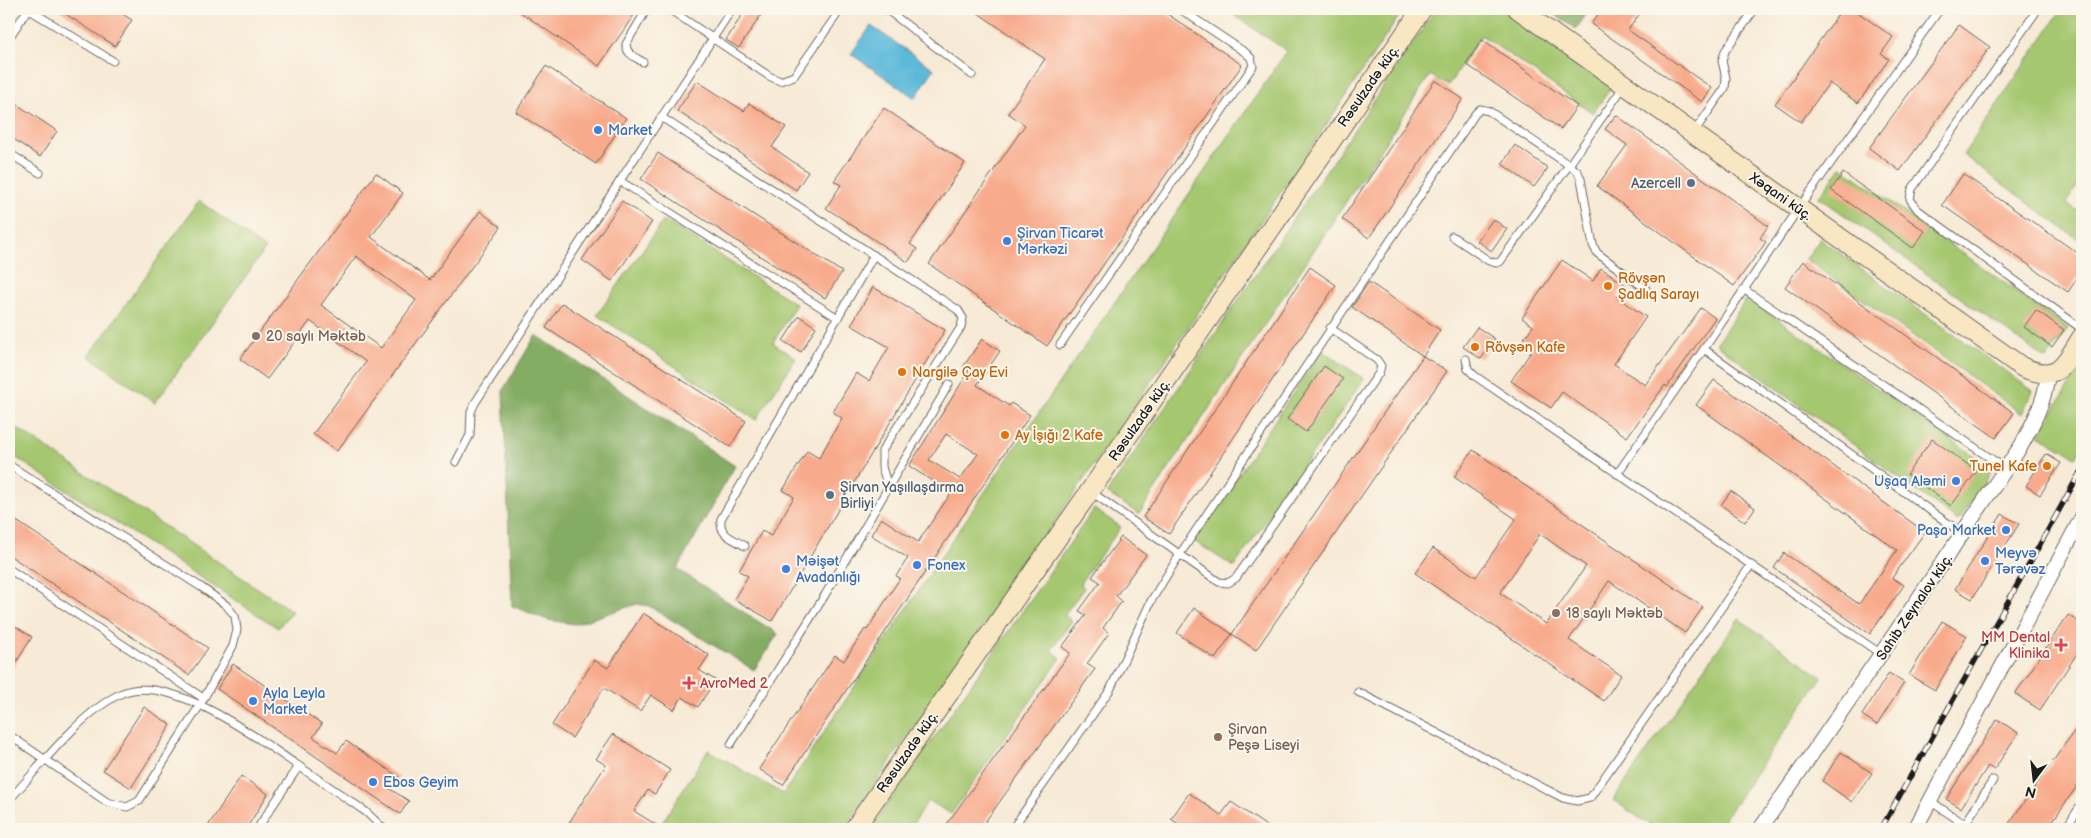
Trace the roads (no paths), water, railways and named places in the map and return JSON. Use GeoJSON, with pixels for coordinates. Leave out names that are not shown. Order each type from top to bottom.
{"type":"FeatureCollection","features":[{"type":"Feature","properties":{"kind":"main road","name":"Rəsulzadə küç."},"geometry":{"type":"LineString","coordinates":[[854,829],[1090,491],[1422,9]]}},
{"type":"Feature","properties":{"kind":"main road","name":"Xəqani küç."},"geometry":{"type":"LineString","coordinates":[[1518,9],[2022,367],[2036,373],[2048,374]]}},
{"type":"Feature","properties":{"kind":"main road"},"geometry":{"type":"LineString","coordinates":[[2048,374],[2057,370],[2065,363],[2082,337]]}},
{"type":"Feature","properties":{"kind":"street","name":"Sahib Zeynalov küç."},"geometry":{"type":"LineString","coordinates":[[1760,829],[1882,654],[2006,469],[2038,416],[2046,394],[2048,374]]}},
{"type":"Feature","properties":{"kind":"street"},"geometry":{"type":"LineString","coordinates":[[1915,829],[2081,521]]}},
{"type":"Feature","properties":{"kind":"lane"},"geometry":{"type":"LineString","coordinates":[[9,38],[28,9],[113,61]]}},
{"type":"Feature","properties":{"kind":"lane"},"geometry":{"type":"LineString","coordinates":[[643,62],[629,54],[626,44],[647,9]]}},
{"type":"Feature","properties":{"kind":"lane"},"geometry":{"type":"LineString","coordinates":[[669,9],[769,76],[780,81],[794,76],[841,9]]}},
{"type":"Feature","properties":{"kind":"lane"},"geometry":{"type":"LineString","coordinates":[[456,462],[470,435],[471,412],[474,403],[732,9]]}},
{"type":"Feature","properties":{"kind":"lane"},"geometry":{"type":"LineString","coordinates":[[886,9],[972,75]]}},
{"type":"Feature","properties":{"kind":"lane"},"geometry":{"type":"LineString","coordinates":[[1060,346],[1253,66],[1251,58],[1246,54],[1180,9]]}},
{"type":"Feature","properties":{"kind":"lane"},"geometry":{"type":"LineString","coordinates":[[1693,135],[1725,88],[1726,78],[1722,61],[1725,51],[1755,9]]}},
{"type":"Feature","properties":{"kind":"lane"},"geometry":{"type":"LineString","coordinates":[[1617,474],[1745,290],[1799,208],[1940,9]]}},
{"type":"Feature","properties":{"kind":"lane"},"geometry":{"type":"LineString","coordinates":[[2038,9],[1912,189],[1910,199],[1918,210],[2082,329]]}},
{"type":"Feature","properties":{"kind":"lane"},"geometry":{"type":"LineString","coordinates":[[1452,236],[1489,261],[1500,262],[1624,85]]}},
{"type":"Feature","properties":{"kind":"lane"},"geometry":{"type":"LineString","coordinates":[[1012,829],[1110,690],[1158,587],[1330,328],[1480,109],[1489,111],[1578,172],[1581,179],[1593,245],[1597,253],[1646,289]]}},
{"type":"Feature","properties":{"kind":"lane"},"geometry":{"type":"LineString","coordinates":[[661,117],[958,310],[964,318],[961,327],[882,451],[882,467],[888,487]]}},
{"type":"Feature","properties":{"kind":"lane"},"geometry":{"type":"LineString","coordinates":[[9,153],[40,173]]}},
{"type":"Feature","properties":{"kind":"lane"},"geometry":{"type":"LineString","coordinates":[[620,181],[838,318]]}},
{"type":"Feature","properties":{"kind":"lane"},"geometry":{"type":"LineString","coordinates":[[745,546],[722,532],[720,527],[721,519],[874,255]]}},
{"type":"Feature","properties":{"kind":"lane"},"geometry":{"type":"LineString","coordinates":[[1745,290],[2006,469]]}},
{"type":"Feature","properties":{"kind":"lane"},"geometry":{"type":"LineString","coordinates":[[1090,491],[1220,582],[1228,583],[1236,578],[1379,372],[1381,366],[1377,360],[1330,328]]}},
{"type":"Feature","properties":{"kind":"lane"},"geometry":{"type":"LineString","coordinates":[[1704,349],[1963,534]]}},
{"type":"Feature","properties":{"kind":"lane"},"geometry":{"type":"LineString","coordinates":[[1466,359],[1468,369],[1474,376],[1882,654]]}},
{"type":"Feature","properties":{"kind":"lane"},"geometry":{"type":"LineString","coordinates":[[731,744],[825,594],[950,384]]}},
{"type":"Feature","properties":{"kind":"lane"},"geometry":{"type":"LineString","coordinates":[[9,465],[201,587],[226,605],[235,616],[237,630],[233,646],[201,701],[139,801],[127,808],[107,802],[9,735]]}},
{"type":"Feature","properties":{"kind":"lane"},"geometry":{"type":"LineString","coordinates":[[1358,692],[1563,798],[1577,802],[1590,798],[1751,565]]}},
{"type":"Feature","properties":{"kind":"lane"},"geometry":{"type":"LineString","coordinates":[[9,569],[366,812],[384,829]]}},
{"type":"Feature","properties":{"kind":"lane"},"geometry":{"type":"LineString","coordinates":[[9,800],[74,730],[101,705],[122,693],[143,690],[201,701]]}},
{"type":"Feature","properties":{"kind":"lane"},"geometry":{"type":"LineString","coordinates":[[257,829],[299,766]]}},
{"type":"Feature","properties":{"kind":"lane"},"geometry":{"type":"LineString","coordinates":[[1965,824],[1993,780]]}},
{"type":"Feature","properties":{"kind":"lane"},"geometry":{"type":"LineString","coordinates":[[1930,801],[1972,829]]}},
{"type":"Feature","properties":{"kind":"lane"},"geometry":{"type":"LineString","coordinates":[[2065,829],[2082,804]]}},
{"type":"Feature","properties":{"kind":"water"},"geometry":{"type":"Polygon","coordinates":[[[871,26],[934,69],[915,98],[851,54],[871,26]]]}},
{"type":"Feature","properties":{"kind":"railway"},"geometry":{"type":"LineString","coordinates":[[1881,829],[2082,469]]}},
{"type":"Feature","properties":{"kind":"place","name":"Market"},"geometry":{"type":"Point","coordinates":[598,130]}},
{"type":"Feature","properties":{"kind":"place","name":"Azercell"},"geometry":{"type":"Point","coordinates":[1691,183]}},
{"type":"Feature","properties":{"kind":"place","name":"Şirvan Ticarət Mərkəzi"},"geometry":{"type":"Point","coordinates":[1007,241]}},
{"type":"Feature","properties":{"kind":"place","name":"Rövşən Şadlıq Sarayı"},"geometry":{"type":"Point","coordinates":[1608,286]}},
{"type":"Feature","properties":{"kind":"place","name":"20 saylı Məktəb"},"geometry":{"type":"Point","coordinates":[256,336]}},
{"type":"Feature","properties":{"kind":"place","name":"Rövşən Kafe"},"geometry":{"type":"Point","coordinates":[1475,347]}},
{"type":"Feature","properties":{"kind":"place","name":"Nargilə Çay Evi"},"geometry":{"type":"Point","coordinates":[902,372]}},
{"type":"Feature","properties":{"kind":"place","name":"Ay İşığı 2 Kafe"},"geometry":{"type":"Point","coordinates":[1005,435]}},
{"type":"Feature","properties":{"kind":"place","name":"Tunel Kafe"},"geometry":{"type":"Point","coordinates":[2047,466]}},
{"type":"Feature","properties":{"kind":"place","name":"Uşaq Aləmi"},"geometry":{"type":"Point","coordinates":[1956,481]}},
{"type":"Feature","properties":{"kind":"place","name":"Şirvan Yaşıllaşdırma Birliyi"},"geometry":{"type":"Point","coordinates":[830,495]}},
{"type":"Feature","properties":{"kind":"place","name":"Paşa Market"},"geometry":{"type":"Point","coordinates":[2006,530]}},
{"type":"Feature","properties":{"kind":"place","name":"Meyvə Tərəvəz"},"geometry":{"type":"Point","coordinates":[1985,561]}},
{"type":"Feature","properties":{"kind":"place","name":"Fonex"},"geometry":{"type":"Point","coordinates":[917,565]}},
{"type":"Feature","properties":{"kind":"place","name":"Məişət Avadanlığı"},"geometry":{"type":"Point","coordinates":[786,569]}},
{"type":"Feature","properties":{"kind":"place","name":"18 saylı Məktəb"},"geometry":{"type":"Point","coordinates":[1556,613]}},
{"type":"Feature","properties":{"kind":"place","name":"MM Dental Klinika"},"geometry":{"type":"Point","coordinates":[2061,645]}},
{"type":"Feature","properties":{"kind":"place","name":"AvroMed 2"},"geometry":{"type":"Point","coordinates":[689,683]}},
{"type":"Feature","properties":{"kind":"place","name":"Ayla Leyla Market"},"geometry":{"type":"Point","coordinates":[253,701]}},
{"type":"Feature","properties":{"kind":"place","name":"Şirvan Peşə Liseyi"},"geometry":{"type":"Point","coordinates":[1218,737]}},
{"type":"Feature","properties":{"kind":"place","name":"Ebos Geyim"},"geometry":{"type":"Point","coordinates":[373,782]}}]}
